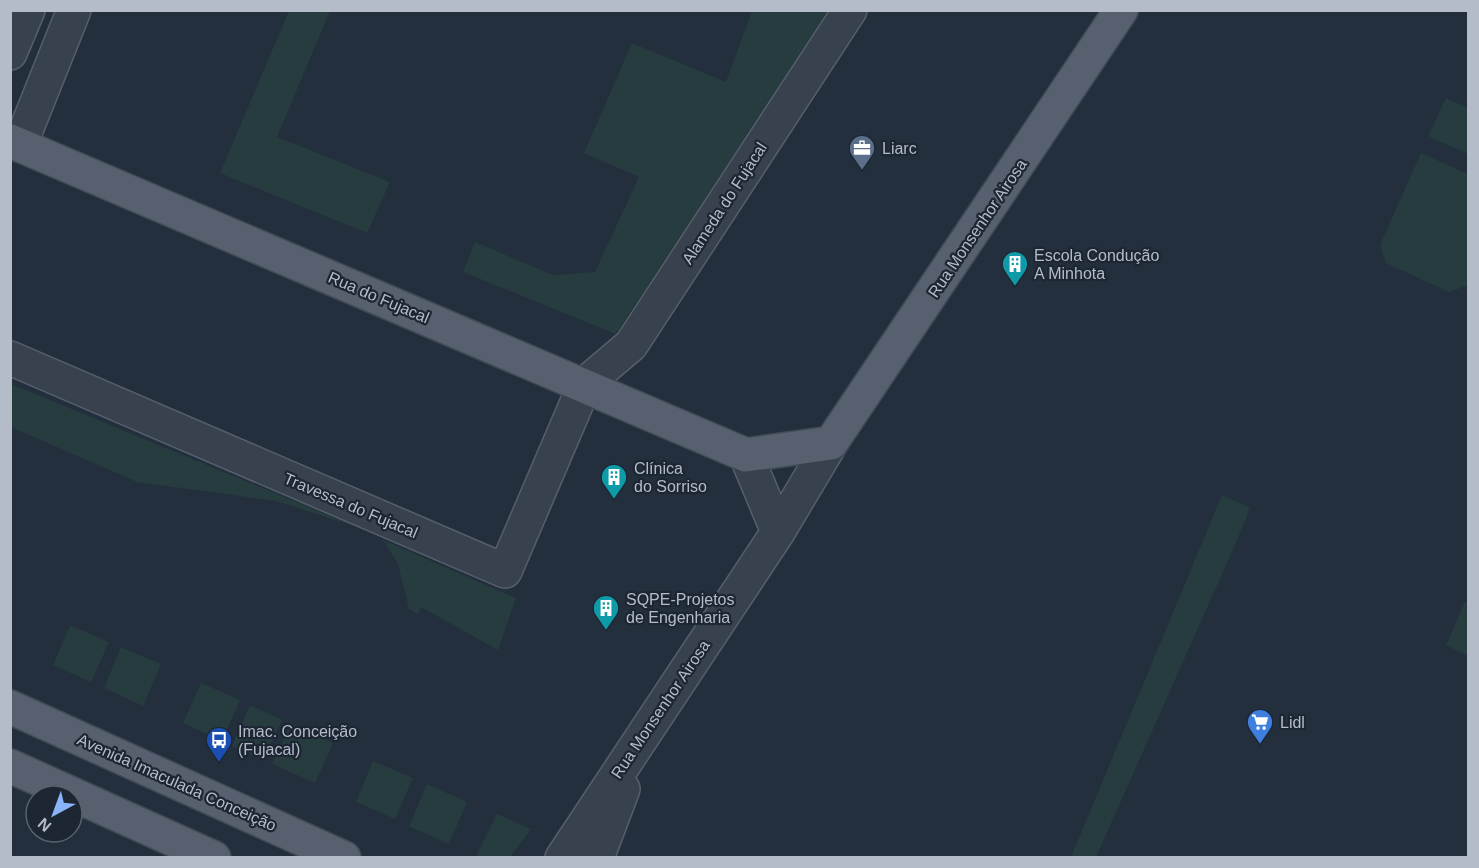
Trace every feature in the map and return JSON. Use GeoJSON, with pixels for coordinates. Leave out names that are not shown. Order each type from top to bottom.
{"type":"FeatureCollection","features":[{"type":"Feature","properties":{"kind":"main road","name":"Rua Monsenhor Airosa"},"geometry":{"type":"LineString","coordinates":[[831,444],[1121,10]]}},
{"type":"Feature","properties":{"kind":"main road","name":"Rua do Fujacal"},"geometry":{"type":"LineString","coordinates":[[15,143],[585,384],[746,455]]}},
{"type":"Feature","properties":{"kind":"main road"},"geometry":{"type":"LineString","coordinates":[[746,455],[831,444]]}},
{"type":"Feature","properties":{"kind":"main road","name":"Avenida Imaculada Conceição"},"geometry":{"type":"LineString","coordinates":[[10,707],[344,858]]}},
{"type":"Feature","properties":{"kind":"main road"},"geometry":{"type":"LineString","coordinates":[[10,766],[214,858]]}},
{"type":"Feature","properties":{"kind":"street"},"geometry":{"type":"LineString","coordinates":[[10,53],[28,10]]}},
{"type":"Feature","properties":{"kind":"street"},"geometry":{"type":"LineString","coordinates":[[15,143],[74,10]]}},
{"type":"Feature","properties":{"kind":"street","name":"Alameda do Fujacal"},"geometry":{"type":"LineString","coordinates":[[585,384],[631,345],[850,10]]}},
{"type":"Feature","properties":{"kind":"street","name":"Travessa do Fujacal"},"geometry":{"type":"LineString","coordinates":[[10,358],[505,571],[585,384]]}},
{"type":"Feature","properties":{"kind":"street","name":"Rua Monsenhor Airosa"},"geometry":{"type":"LineString","coordinates":[[562,858],[778,532],[831,444]]}},
{"type":"Feature","properties":{"kind":"street"},"geometry":{"type":"LineString","coordinates":[[746,455],[778,532]]}},
{"type":"Feature","properties":{"kind":"street"},"geometry":{"type":"LineString","coordinates":[[597,858],[644,734]]}},
{"type":"Feature","properties":{"kind":"green space"},"geometry":{"type":"Polygon","coordinates":[[[289,11],[330,11],[277,137],[390,182],[367,233],[220,173],[289,11]]]}},
{"type":"Feature","properties":{"kind":"green space"},"geometry":{"type":"Polygon","coordinates":[[[752,11],[828,11],[616,334],[463,272],[475,242],[553,275],[595,272],[639,177],[584,153],[632,43],[726,82],[752,11]]]}},
{"type":"Feature","properties":{"kind":"green space"},"geometry":{"type":"Polygon","coordinates":[[[1446,98],[1468,108],[1468,154],[1428,136],[1446,98]]]}},
{"type":"Feature","properties":{"kind":"green space"},"geometry":{"type":"Polygon","coordinates":[[[1421,153],[1468,174],[1468,285],[1449,292],[1386,263],[1380,245],[1421,153]]]}},
{"type":"Feature","properties":{"kind":"green space"},"geometry":{"type":"Polygon","coordinates":[[[11,384],[357,527],[276,501],[137,482],[11,427],[11,384]]]}},
{"type":"Feature","properties":{"kind":"green space"},"geometry":{"type":"Polygon","coordinates":[[[1222,495],[1250,508],[1235,545],[1096,857],[1071,857],[1222,495]]]}},
{"type":"Feature","properties":{"kind":"green space"},"geometry":{"type":"Polygon","coordinates":[[[383,540],[516,598],[498,650],[421,607],[418,614],[409,609],[398,564],[383,540]]]}},
{"type":"Feature","properties":{"kind":"green space"},"geometry":{"type":"Polygon","coordinates":[[[1465,602],[1468,603],[1468,656],[1446,645],[1465,602]]]}},
{"type":"Feature","properties":{"kind":"green space"},"geometry":{"type":"Polygon","coordinates":[[[70,625],[109,642],[91,682],[53,665],[70,625]]]}},
{"type":"Feature","properties":{"kind":"green space"},"geometry":{"type":"Polygon","coordinates":[[[121,647],[161,664],[143,706],[104,688],[121,647]]]}},
{"type":"Feature","properties":{"kind":"green space"},"geometry":{"type":"Polygon","coordinates":[[[201,683],[240,700],[222,741],[183,723],[201,683]]]}},
{"type":"Feature","properties":{"kind":"green space"},"geometry":{"type":"Polygon","coordinates":[[[250,705],[282,720],[263,760],[232,746],[250,705]]]}},
{"type":"Feature","properties":{"kind":"green space"},"geometry":{"type":"Polygon","coordinates":[[[291,723],[333,743],[315,783],[272,764],[291,723]]]}},
{"type":"Feature","properties":{"kind":"green space"},"geometry":{"type":"Polygon","coordinates":[[[373,761],[413,778],[395,819],[356,802],[373,761]]]}},
{"type":"Feature","properties":{"kind":"green space"},"geometry":{"type":"Polygon","coordinates":[[[427,784],[467,802],[449,844],[409,826],[427,784]]]}},
{"type":"Feature","properties":{"kind":"green space"},"geometry":{"type":"Polygon","coordinates":[[[497,814],[531,829],[510,857],[476,856],[497,814]]]}},
{"type":"Feature","properties":{"kind":"place","name":"Liarc"},"geometry":{"type":"Point","coordinates":[862,171]}},
{"type":"Feature","properties":{"kind":"place","name":"Escola Condução A Minhota"},"geometry":{"type":"Point","coordinates":[1015,287]}},
{"type":"Feature","properties":{"kind":"place","name":"Clínica do Sorriso"},"geometry":{"type":"Point","coordinates":[614,500]}},
{"type":"Feature","properties":{"kind":"place","name":"SQPE-Projetos de Engenharia"},"geometry":{"type":"Point","coordinates":[606,631]}},
{"type":"Feature","properties":{"kind":"place","name":"Lidl"},"geometry":{"type":"Point","coordinates":[1260,745]}},
{"type":"Feature","properties":{"kind":"place","name":"Imac. Conceição (Fujacal)"},"geometry":{"type":"Point","coordinates":[219,763]}}]}
